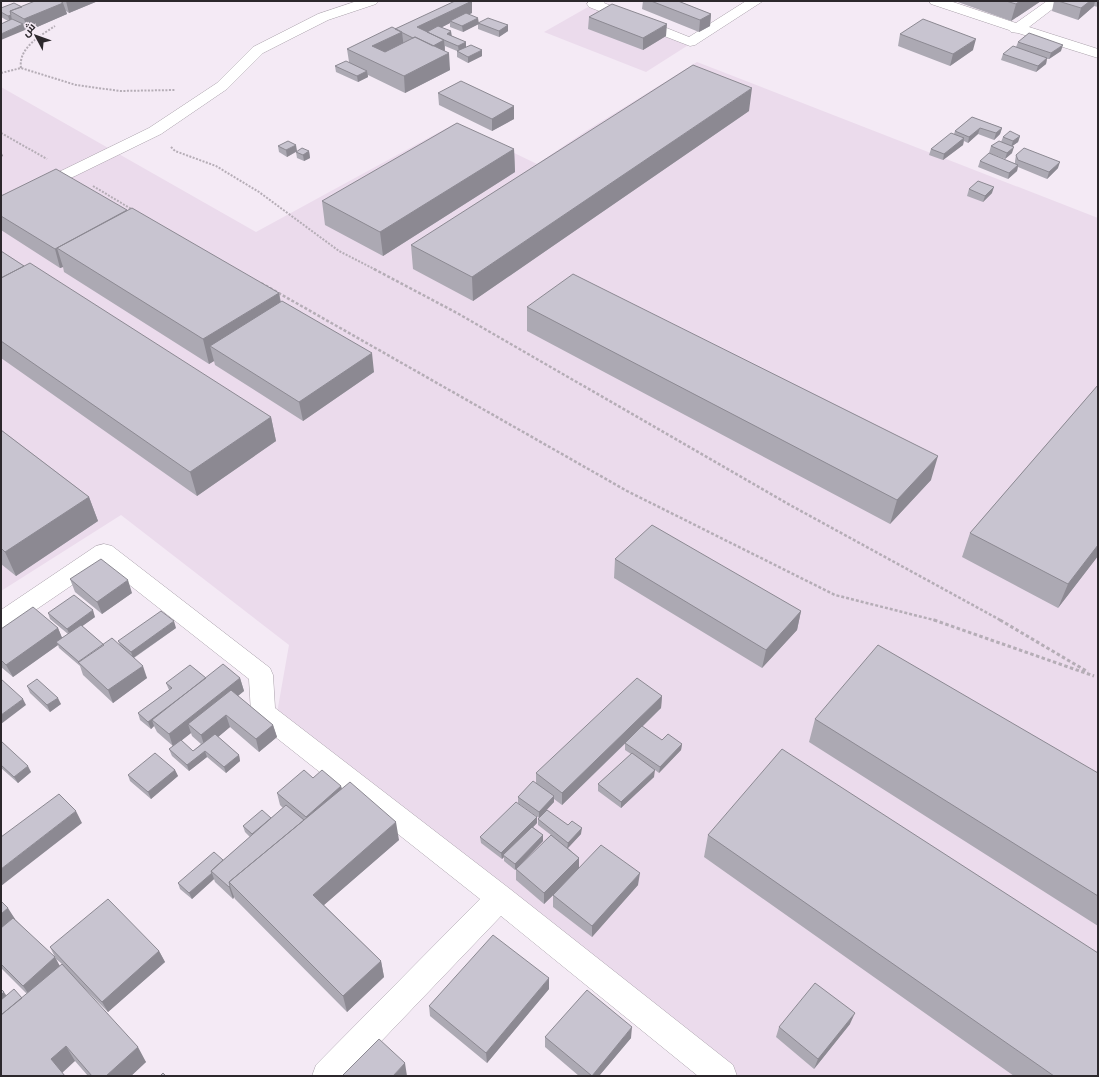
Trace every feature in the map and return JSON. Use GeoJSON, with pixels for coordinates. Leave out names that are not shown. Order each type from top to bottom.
{"type":"FeatureCollection","features":[{"type":"Feature","properties":{"kind":"street"},"geometry":{"type":"LineString","coordinates":[[1,202],[69,173],[155,130],[222,86],[258,50],[323,17],[371,1]]}},
{"type":"Feature","properties":{"kind":"street"},"geometry":{"type":"LineString","coordinates":[[599,1],[594,4],[690,42],[756,1]]}},
{"type":"Feature","properties":{"kind":"street"},"geometry":{"type":"LineString","coordinates":[[936,1],[1098,54]]}},
{"type":"Feature","properties":{"kind":"street"},"geometry":{"type":"LineString","coordinates":[[1016,28],[1056,1]]}},
{"type":"Feature","properties":{"kind":"street"},"geometry":{"type":"LineString","coordinates":[[1,622],[104,552],[261,676],[263,713],[500,898],[722,1076]]}},
{"type":"Feature","properties":{"kind":"street"},"geometry":{"type":"LineString","coordinates":[[327,1076],[500,898]]}},
{"type":"Feature","properties":{"kind":"path"},"geometry":{"type":"LineString","coordinates":[[21,68],[20,61],[31,42],[55,26]]}},
{"type":"Feature","properties":{"kind":"path"},"geometry":{"type":"LineString","coordinates":[[1,73],[21,68],[76,85],[120,91],[180,90],[222,86]]}},
{"type":"Feature","properties":{"kind":"path"},"geometry":{"type":"LineString","coordinates":[[155,130],[175,152],[216,166],[259,192],[339,252],[457,313],[790,505],[1000,620],[1098,678]]}},
{"type":"Feature","properties":{"kind":"path"},"geometry":{"type":"LineString","coordinates":[[1,132],[138,212]]}},
{"type":"Feature","properties":{"kind":"path"},"geometry":{"type":"LineString","coordinates":[[256,280],[627,491],[834,595],[941,622],[1094,676]]}},
{"type":"Feature","properties":{"kind":"shaded area"},"geometry":{"type":"Polygon","coordinates":[[[588,7],[690,44],[646,72],[544,32],[588,7]]]}},
{"type":"Feature","properties":{"kind":"shaded area"},"geometry":{"type":"Polygon","coordinates":[[[697,62],[1098,218],[1098,1076],[736,1076],[277,713],[289,645],[121,515],[1,591],[1,87],[256,232],[454,124],[537,164],[586,131],[697,62]]]}},
{"type":"Feature","properties":{"kind":"building"},"geometry":{"type":"Polygon","coordinates":[[[35,1],[60,1],[63,3],[24,19],[10,11],[35,1]]]}},
{"type":"Feature","properties":{"kind":"building"},"geometry":{"type":"Polygon","coordinates":[[[455,1],[472,1],[417,27],[444,40],[433,46],[395,29],[455,1]]]}},
{"type":"Feature","properties":{"kind":"building"},"geometry":{"type":"Polygon","coordinates":[[[651,1],[678,1],[711,14],[700,20],[651,1]]]}},
{"type":"Feature","properties":{"kind":"building"},"geometry":{"type":"Polygon","coordinates":[[[1006,1],[1020,1],[1016,4],[1006,1]]]}},
{"type":"Feature","properties":{"kind":"building"},"geometry":{"type":"Polygon","coordinates":[[[1058,1],[1090,1],[1081,8],[1058,1]]]}},
{"type":"Feature","properties":{"kind":"building"},"geometry":{"type":"Polygon","coordinates":[[[14,3],[22,7],[10,11],[11,15],[8,16],[1,12],[1,8],[14,3]]]}},
{"type":"Feature","properties":{"kind":"building"},"geometry":{"type":"Polygon","coordinates":[[[612,4],[667,24],[643,38],[589,17],[612,4]]]}},
{"type":"Feature","properties":{"kind":"building"},"geometry":{"type":"Polygon","coordinates":[[[466,13],[478,18],[462,26],[450,21],[466,13]]]}},
{"type":"Feature","properties":{"kind":"building"},"geometry":{"type":"Polygon","coordinates":[[[488,18],[508,25],[499,31],[478,23],[488,18]]]}},
{"type":"Feature","properties":{"kind":"building"},"geometry":{"type":"Polygon","coordinates":[[[12,19],[23,24],[1,34],[1,24],[12,19]]]}},
{"type":"Feature","properties":{"kind":"building"},"geometry":{"type":"Polygon","coordinates":[[[923,19],[976,39],[953,54],[900,34],[923,19]]]}},
{"type":"Feature","properties":{"kind":"building"},"geometry":{"type":"Polygon","coordinates":[[[438,26],[451,31],[447,34],[466,42],[458,46],[427,32],[438,26]]]}},
{"type":"Feature","properties":{"kind":"building"},"geometry":{"type":"Polygon","coordinates":[[[392,27],[402,32],[372,46],[385,52],[415,37],[449,53],[404,76],[347,49],[392,27]]]}},
{"type":"Feature","properties":{"kind":"building"},"geometry":{"type":"Polygon","coordinates":[[[1029,33],[1063,45],[1051,53],[1018,42],[1029,33]]]}},
{"type":"Feature","properties":{"kind":"building"},"geometry":{"type":"Polygon","coordinates":[[[471,45],[482,50],[468,57],[457,51],[471,45]]]}},
{"type":"Feature","properties":{"kind":"building"},"geometry":{"type":"Polygon","coordinates":[[[1013,46],[1047,58],[1038,66],[1003,54],[1013,46]]]}},
{"type":"Feature","properties":{"kind":"building"},"geometry":{"type":"Polygon","coordinates":[[[346,61],[367,71],[357,76],[335,66],[346,61]]]}},
{"type":"Feature","properties":{"kind":"building"},"geometry":{"type":"Polygon","coordinates":[[[693,65],[752,88],[472,277],[411,245],[693,65]]]}},
{"type":"Feature","properties":{"kind":"building"},"geometry":{"type":"Polygon","coordinates":[[[461,81],[514,106],[492,119],[438,93],[461,81]]]}},
{"type":"Feature","properties":{"kind":"building"},"geometry":{"type":"Polygon","coordinates":[[[972,117],[1002,128],[996,133],[980,128],[969,137],[955,131],[972,117]]]}},
{"type":"Feature","properties":{"kind":"building"},"geometry":{"type":"Polygon","coordinates":[[[457,123],[514,149],[380,232],[322,201],[457,123]]]}},
{"type":"Feature","properties":{"kind":"building"},"geometry":{"type":"Polygon","coordinates":[[[1010,131],[1020,136],[1013,141],[1003,137],[1010,131]]]}},
{"type":"Feature","properties":{"kind":"building"},"geometry":{"type":"Polygon","coordinates":[[[951,133],[964,138],[944,154],[931,149],[951,133]]]}},
{"type":"Feature","properties":{"kind":"building"},"geometry":{"type":"Polygon","coordinates":[[[288,141],[296,145],[286,150],[278,146],[288,141]]]}},
{"type":"Feature","properties":{"kind":"building"},"geometry":{"type":"Polygon","coordinates":[[[999,141],[1014,147],[1007,153],[991,146],[999,141]]]}},
{"type":"Feature","properties":{"kind":"building"},"geometry":{"type":"Polygon","coordinates":[[[302,148],[309,151],[303,155],[296,152],[302,148]]]}},
{"type":"Feature","properties":{"kind":"building"},"geometry":{"type":"Polygon","coordinates":[[[1024,148],[1060,162],[1049,172],[1018,160],[1016,155],[1024,148]]]}},
{"type":"Feature","properties":{"kind":"building"},"geometry":{"type":"Polygon","coordinates":[[[989,153],[1018,165],[1009,173],[980,161],[989,153]]]}},
{"type":"Feature","properties":{"kind":"building"},"geometry":{"type":"Polygon","coordinates":[[[56,169],[127,210],[55,249],[1,216],[1,196],[56,169]]]}},
{"type":"Feature","properties":{"kind":"building"},"geometry":{"type":"Polygon","coordinates":[[[978,181],[994,187],[985,196],[969,189],[978,181]]]}},
{"type":"Feature","properties":{"kind":"building"},"geometry":{"type":"Polygon","coordinates":[[[132,208],[279,293],[203,339],[57,248],[132,208]]]}},
{"type":"Feature","properties":{"kind":"building"},"geometry":{"type":"Polygon","coordinates":[[[1,251],[24,266],[1,278],[1,251]]]}},
{"type":"Feature","properties":{"kind":"building"},"geometry":{"type":"Polygon","coordinates":[[[30,263],[271,417],[190,472],[1,341],[1,278],[30,263]]]}},
{"type":"Feature","properties":{"kind":"building"},"geometry":{"type":"Polygon","coordinates":[[[573,274],[938,456],[897,500],[527,307],[573,274]]]}},
{"type":"Feature","properties":{"kind":"building"},"geometry":{"type":"Polygon","coordinates":[[[282,301],[372,353],[299,402],[210,346],[282,301]]]}},
{"type":"Feature","properties":{"kind":"building"},"geometry":{"type":"Polygon","coordinates":[[[1098,385],[1098,545],[1068,584],[970,533],[1098,385]]]}},
{"type":"Feature","properties":{"kind":"building"},"geometry":{"type":"Polygon","coordinates":[[[1,430],[89,497],[5,552],[1,548],[1,430]]]}},
{"type":"Feature","properties":{"kind":"building"},"geometry":{"type":"Polygon","coordinates":[[[652,525],[801,611],[766,650],[615,559],[652,525]]]}},
{"type":"Feature","properties":{"kind":"building"},"geometry":{"type":"Polygon","coordinates":[[[101,559],[128,580],[97,602],[70,579],[101,559]]]}},
{"type":"Feature","properties":{"kind":"building"},"geometry":{"type":"Polygon","coordinates":[[[74,595],[93,610],[67,629],[48,613],[74,595]]]}},
{"type":"Feature","properties":{"kind":"building"},"geometry":{"type":"Polygon","coordinates":[[[33,607],[58,628],[6,665],[1,660],[1,629],[33,607]]]}},
{"type":"Feature","properties":{"kind":"building"},"geometry":{"type":"Polygon","coordinates":[[[161,611],[174,621],[131,652],[118,641],[161,611]]]}},
{"type":"Feature","properties":{"kind":"building"},"geometry":{"type":"Polygon","coordinates":[[[81,625],[104,645],[79,662],[56,642],[81,625]]]}},
{"type":"Feature","properties":{"kind":"building"},"geometry":{"type":"Polygon","coordinates":[[[112,638],[143,666],[108,690],[78,662],[112,638]]]}},
{"type":"Feature","properties":{"kind":"building"},"geometry":{"type":"Polygon","coordinates":[[[878,645],[1098,773],[1098,896],[815,719],[878,645]]]}},
{"type":"Feature","properties":{"kind":"building"},"geometry":{"type":"Polygon","coordinates":[[[223,664],[240,678],[169,734],[152,720],[223,664]]]}},
{"type":"Feature","properties":{"kind":"building"},"geometry":{"type":"Polygon","coordinates":[[[190,665],[206,678],[148,722],[138,713],[172,688],[166,683],[190,665]]]}},
{"type":"Feature","properties":{"kind":"building"},"geometry":{"type":"Polygon","coordinates":[[[637,678],[662,696],[562,793],[536,773],[637,678]]]}},
{"type":"Feature","properties":{"kind":"building"},"geometry":{"type":"Polygon","coordinates":[[[1,679],[23,699],[1,715],[1,679]]]}},
{"type":"Feature","properties":{"kind":"building"},"geometry":{"type":"Polygon","coordinates":[[[37,679],[58,698],[47,705],[27,686],[37,679]]]}},
{"type":"Feature","properties":{"kind":"building"},"geometry":{"type":"Polygon","coordinates":[[[231,690],[273,725],[256,739],[226,715],[201,735],[188,724],[231,690]]]}},
{"type":"Feature","properties":{"kind":"building"},"geometry":{"type":"Polygon","coordinates":[[[642,726],[662,740],[668,734],[682,744],[660,767],[625,743],[642,726]]]}},
{"type":"Feature","properties":{"kind":"building"},"geometry":{"type":"Polygon","coordinates":[[[215,734],[239,755],[224,767],[205,751],[187,765],[169,749],[181,740],[193,751],[215,734]]]}},
{"type":"Feature","properties":{"kind":"building"},"geometry":{"type":"Polygon","coordinates":[[[1,741],[28,766],[14,777],[1,765],[1,741]]]}},
{"type":"Feature","properties":{"kind":"building"},"geometry":{"type":"Polygon","coordinates":[[[782,749],[1098,953],[1098,1076],[1054,1076],[708,835],[782,749]]]}},
{"type":"Feature","properties":{"kind":"building"},"geometry":{"type":"Polygon","coordinates":[[[155,753],[175,770],[148,792],[128,775],[155,753]]]}},
{"type":"Feature","properties":{"kind":"building"},"geometry":{"type":"Polygon","coordinates":[[[632,753],[655,770],[621,802],[598,784],[632,753]]]}},
{"type":"Feature","properties":{"kind":"building"},"geometry":{"type":"Polygon","coordinates":[[[304,770],[313,778],[322,770],[341,786],[306,817],[277,793],[304,770]]]}},
{"type":"Feature","properties":{"kind":"building"},"geometry":{"type":"Polygon","coordinates":[[[533,781],[554,796],[539,812],[518,797],[533,781]]]}},
{"type":"Feature","properties":{"kind":"building"},"geometry":{"type":"Polygon","coordinates":[[[350,782],[396,822],[313,895],[381,961],[343,996],[229,882],[350,782]]]}},
{"type":"Feature","properties":{"kind":"building"},"geometry":{"type":"Polygon","coordinates":[[[59,794],[76,811],[1,869],[1,837],[59,794]]]}},
{"type":"Feature","properties":{"kind":"building"},"geometry":{"type":"Polygon","coordinates":[[[516,802],[537,817],[501,853],[480,837],[516,802]]]}},
{"type":"Feature","properties":{"kind":"building"},"geometry":{"type":"Polygon","coordinates":[[[286,805],[304,820],[229,882],[229,887],[211,871],[286,805]]]}},
{"type":"Feature","properties":{"kind":"building"},"geometry":{"type":"Polygon","coordinates":[[[262,810],[271,818],[252,834],[243,826],[262,810]]]}},
{"type":"Feature","properties":{"kind":"building"},"geometry":{"type":"Polygon","coordinates":[[[547,810],[568,825],[572,821],[582,828],[568,843],[538,819],[547,810]]]}},
{"type":"Feature","properties":{"kind":"building"},"geometry":{"type":"Polygon","coordinates":[[[532,827],[543,835],[515,864],[503,855],[532,827]]]}},
{"type":"Feature","properties":{"kind":"building"},"geometry":{"type":"Polygon","coordinates":[[[551,835],[579,858],[544,893],[516,869],[551,835]]]}},
{"type":"Feature","properties":{"kind":"building"},"geometry":{"type":"Polygon","coordinates":[[[601,845],[640,873],[592,926],[553,895],[601,845]]]}},
{"type":"Feature","properties":{"kind":"building"},"geometry":{"type":"Polygon","coordinates":[[[214,852],[223,860],[211,871],[212,873],[189,893],[178,883],[214,852]]]}},
{"type":"Feature","properties":{"kind":"building"},"geometry":{"type":"Polygon","coordinates":[[[108,899],[159,951],[102,1002],[50,947],[108,899]]]}},
{"type":"Feature","properties":{"kind":"building"},"geometry":{"type":"Polygon","coordinates":[[[1,901],[8,908],[1,914],[1,901]]]}},
{"type":"Feature","properties":{"kind":"building"},"geometry":{"type":"Polygon","coordinates":[[[13,918],[55,957],[23,986],[1,964],[1,928],[13,918]]]}},
{"type":"Feature","properties":{"kind":"building"},"geometry":{"type":"Polygon","coordinates":[[[493,935],[549,978],[486,1053],[429,1006],[493,935]]]}},
{"type":"Feature","properties":{"kind":"building"},"geometry":{"type":"Polygon","coordinates":[[[62,964],[138,1047],[106,1076],[92,1076],[66,1046],[51,1059],[65,1076],[1,1076],[1,1015],[62,964]]]}},
{"type":"Feature","properties":{"kind":"building"},"geometry":{"type":"Polygon","coordinates":[[[815,983],[855,1013],[818,1059],[779,1027],[815,983]]]}},
{"type":"Feature","properties":{"kind":"building"},"geometry":{"type":"Polygon","coordinates":[[[14,989],[22,998],[1,1015],[1,1000],[14,989]]]}},
{"type":"Feature","properties":{"kind":"building"},"geometry":{"type":"Polygon","coordinates":[[[587,990],[632,1027],[592,1076],[545,1037],[587,990]]]}},
{"type":"Feature","properties":{"kind":"building"},"geometry":{"type":"Polygon","coordinates":[[[379,1039],[405,1063],[393,1076],[342,1076],[379,1039]]]}}]}
